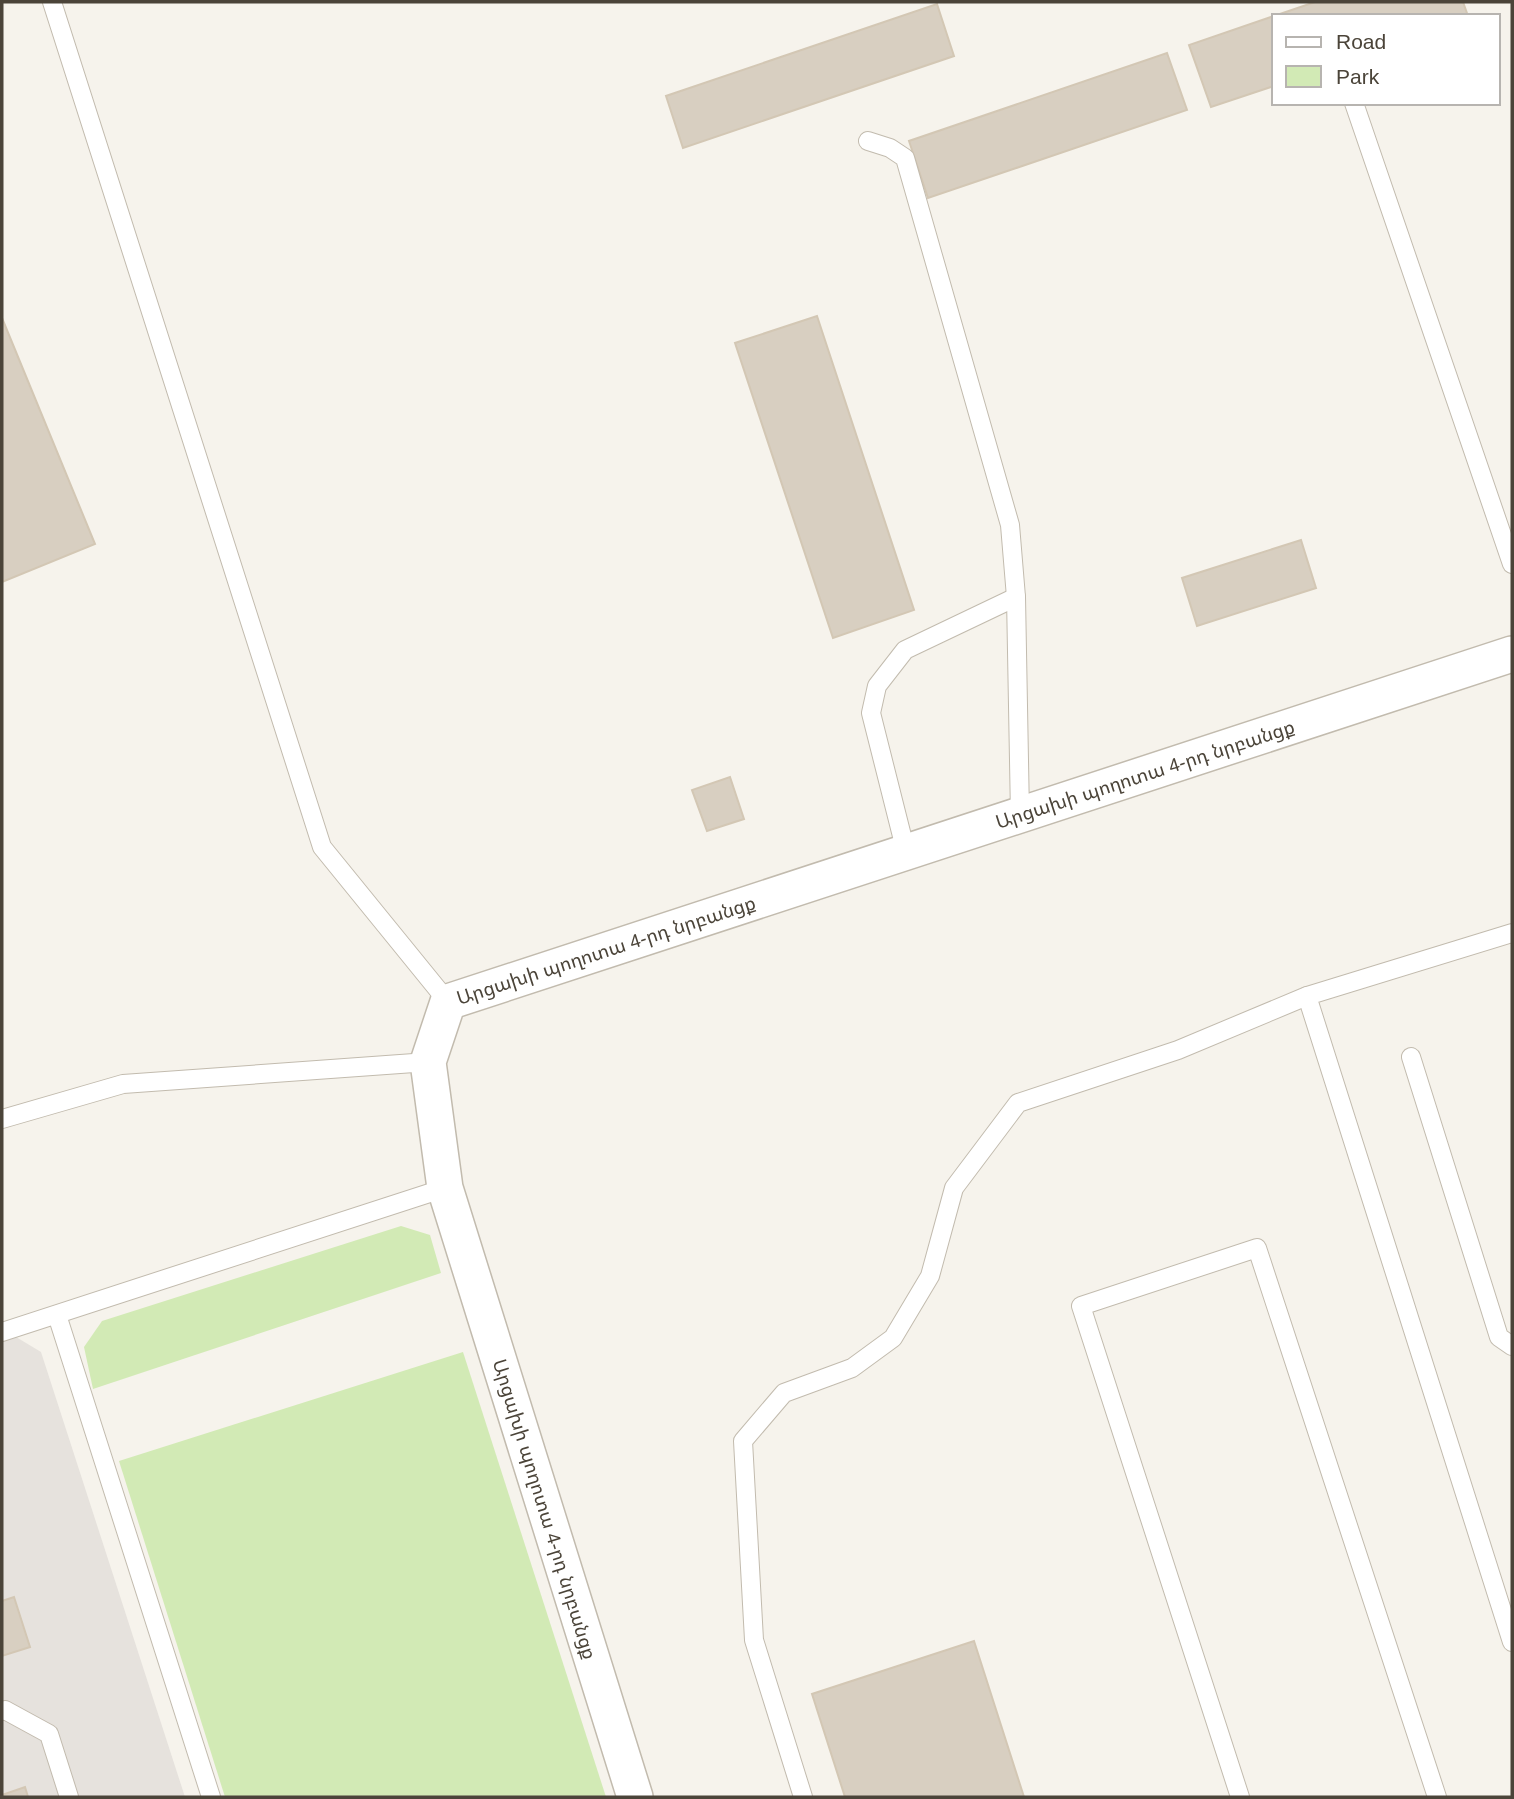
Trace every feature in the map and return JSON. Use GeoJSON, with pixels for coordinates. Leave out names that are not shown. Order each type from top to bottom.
{"type":"FeatureCollection","features":[{"type":"Feature","properties":{"kind":"street","name":"Արցախի պողոտա 4-րդ նրբանցք"},"geometry":{"type":"LineString","coordinates":[[635,1797],[445,1188],[428,1062],[448,1002],[1512,654]]}},
{"type":"Feature","properties":{"kind":"lane"},"geometry":{"type":"LineString","coordinates":[[52,2],[322,847],[448,1002]]}},
{"type":"Feature","properties":{"kind":"lane"},"geometry":{"type":"LineString","coordinates":[[1355,105],[1512,564]]}},
{"type":"Feature","properties":{"kind":"lane"},"geometry":{"type":"LineString","coordinates":[[868,141],[890,148],[905,158],[1010,525],[1016,597],[1020,815]]}},
{"type":"Feature","properties":{"kind":"lane"},"geometry":{"type":"LineString","coordinates":[[906,852],[871,713],[877,686],[905,650],[1016,597]]}},
{"type":"Feature","properties":{"kind":"lane"},"geometry":{"type":"LineString","coordinates":[[803,1797],[754,1640],[743,1441],[784,1393],[852,1368],[893,1338],[930,1276],[954,1188],[1018,1103],[1178,1050],[1307,996],[1512,933]]}},
{"type":"Feature","properties":{"kind":"lane"},"geometry":{"type":"LineString","coordinates":[[1307,996],[1512,1642]]}},
{"type":"Feature","properties":{"kind":"lane"},"geometry":{"type":"LineString","coordinates":[[1411,1057],[1499,1337],[1512,1346]]}},
{"type":"Feature","properties":{"kind":"lane"},"geometry":{"type":"LineString","coordinates":[[2,1119],[123,1084],[428,1062]]}},
{"type":"Feature","properties":{"kind":"lane"},"geometry":{"type":"LineString","coordinates":[[2,1332],[445,1188]]}},
{"type":"Feature","properties":{"kind":"lane"},"geometry":{"type":"LineString","coordinates":[[1240,1797],[1081,1306],[1256,1248],[1437,1797]]}},
{"type":"Feature","properties":{"kind":"lane"},"geometry":{"type":"LineString","coordinates":[[57,1315],[211,1797]]}},
{"type":"Feature","properties":{"kind":"lane"},"geometry":{"type":"LineString","coordinates":[[2,1712],[5,1710],[49,1734],[69,1797]]}},
{"type":"Feature","properties":{"kind":"shaded area"},"geometry":{"type":"Polygon","coordinates":[[[6,1331],[41,1352],[185,1797],[2,1797],[2,1333],[6,1331]]]}},
{"type":"Feature","properties":{"kind":"green space"},"geometry":{"type":"Polygon","coordinates":[[[401,1226],[430,1235],[441,1273],[93,1389],[84,1347],[102,1321],[401,1226]]]}},
{"type":"Feature","properties":{"kind":"green space"},"geometry":{"type":"Polygon","coordinates":[[[463,1352],[606,1797],[225,1797],[119,1461],[463,1352]]]}},
{"type":"Feature","properties":{"kind":"building"},"geometry":{"type":"Polygon","coordinates":[[[1315,2],[1463,2],[1467,14],[1280,14],[1315,2]]]}},
{"type":"Feature","properties":{"kind":"building"},"geometry":{"type":"Polygon","coordinates":[[[937,4],[954,56],[683,148],[666,96],[937,4]]]}},
{"type":"Feature","properties":{"kind":"building"},"geometry":{"type":"Polygon","coordinates":[[[1272,17],[1272,87],[1211,107],[1189,45],[1272,17]]]}},
{"type":"Feature","properties":{"kind":"building"},"geometry":{"type":"Polygon","coordinates":[[[1167,53],[1187,110],[928,198],[909,141],[1167,53]]]}},
{"type":"Feature","properties":{"kind":"building"},"geometry":{"type":"Polygon","coordinates":[[[817,316],[914,610],[833,638],[735,343],[817,316]]]}},
{"type":"Feature","properties":{"kind":"building"},"geometry":{"type":"Polygon","coordinates":[[[2,318],[95,544],[2,582],[2,318]]]}},
{"type":"Feature","properties":{"kind":"building"},"geometry":{"type":"Polygon","coordinates":[[[1301,540],[1316,588],[1197,626],[1182,578],[1301,540]]]}},
{"type":"Feature","properties":{"kind":"building"},"geometry":{"type":"Polygon","coordinates":[[[730,777],[744,819],[707,831],[692,790],[730,777]]]}},
{"type":"Feature","properties":{"kind":"building"},"geometry":{"type":"Polygon","coordinates":[[[14,1597],[30,1647],[2,1656],[2,1601],[14,1597]]]}},
{"type":"Feature","properties":{"kind":"building"},"geometry":{"type":"Polygon","coordinates":[[[974,1641],[1024,1797],[845,1797],[812,1694],[974,1641]]]}},
{"type":"Feature","properties":{"kind":"building"},"geometry":{"type":"Polygon","coordinates":[[[25,1787],[28,1797],[2,1797],[2,1795],[25,1787]]]}}]}
